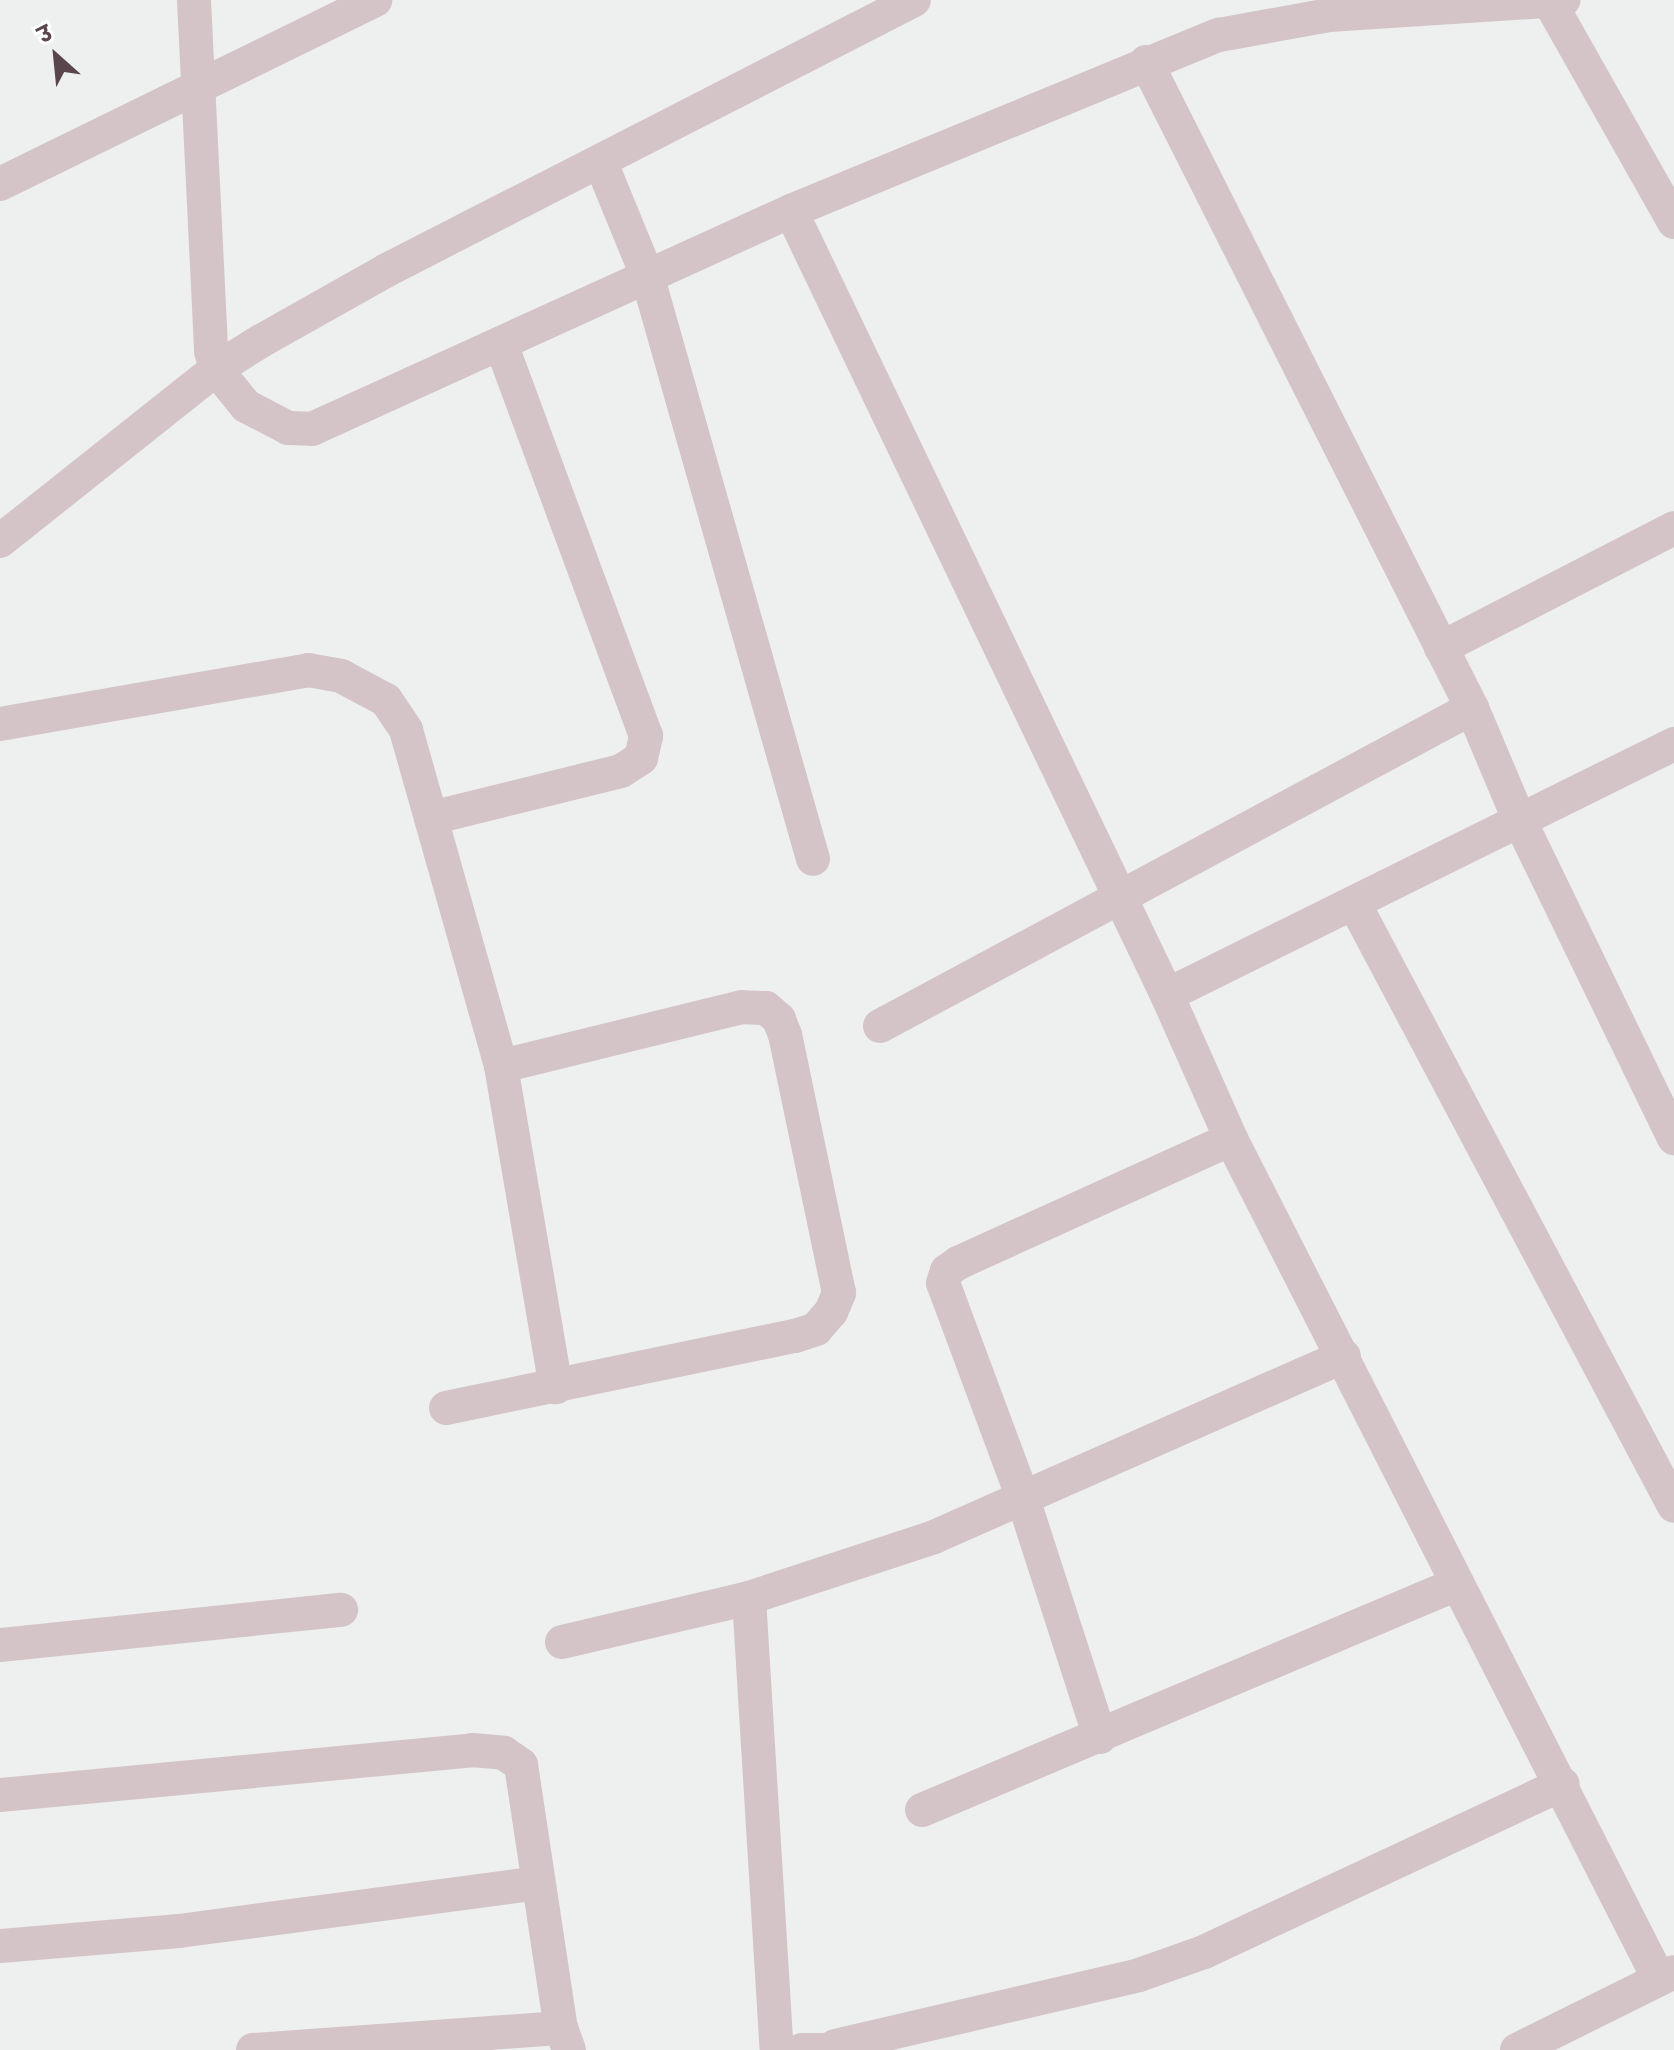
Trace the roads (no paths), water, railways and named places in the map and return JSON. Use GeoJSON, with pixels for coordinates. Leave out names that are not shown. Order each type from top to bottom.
{"type":"FeatureCollection","features":[{"type":"Feature","properties":{"kind":"street"},"geometry":{"type":"LineString","coordinates":[[194,0],[210,339],[216,369],[246,406],[288,428],[312,429],[791,211],[1146,62],[1276,22],[1556,1],[1674,222]]}},
{"type":"Feature","properties":{"kind":"street"},"geometry":{"type":"LineString","coordinates":[[0,184],[375,0]]}},
{"type":"Feature","properties":{"kind":"street"},"geometry":{"type":"LineString","coordinates":[[0,541],[216,369],[387,270],[914,0]]}},
{"type":"Feature","properties":{"kind":"street"},"geometry":{"type":"LineString","coordinates":[[1146,62],[1472,708],[1518,817],[1674,1138]]}},
{"type":"Feature","properties":{"kind":"street"},"geometry":{"type":"LineString","coordinates":[[601,163],[647,275],[813,859]]}},
{"type":"Feature","properties":{"kind":"street"},"geometry":{"type":"LineString","coordinates":[[791,211],[1116,896],[1167,995],[1231,1139],[1344,1356],[1457,1584],[1666,1976],[1517,2050]]}},
{"type":"Feature","properties":{"kind":"street"},"geometry":{"type":"LineString","coordinates":[[431,818],[621,771],[641,758],[646,736],[501,344]]}},
{"type":"Feature","properties":{"kind":"street"},"geometry":{"type":"LineString","coordinates":[[1441,648],[1674,528]]}},
{"type":"Feature","properties":{"kind":"street"},"geometry":{"type":"LineString","coordinates":[[0,724],[308,670],[341,676],[386,700],[406,730],[501,1066],[556,1387]]}},
{"type":"Feature","properties":{"kind":"street"},"geometry":{"type":"LineString","coordinates":[[880,1026],[1116,896],[1472,708]]}},
{"type":"Feature","properties":{"kind":"street"},"geometry":{"type":"LineString","coordinates":[[1167,995],[1355,905],[1518,817],[1674,744]]}},
{"type":"Feature","properties":{"kind":"street"},"geometry":{"type":"LineString","coordinates":[[1355,905],[1674,1506]]}},
{"type":"Feature","properties":{"kind":"street"},"geometry":{"type":"LineString","coordinates":[[446,1408],[795,1336],[816,1329],[831,1312],[839,1293],[785,1035],[779,1019],[766,1008],[742,1007],[501,1066]]}},
{"type":"Feature","properties":{"kind":"street"},"geometry":{"type":"LineString","coordinates":[[1100,1737],[1023,1498],[943,1283],[947,1271],[1231,1139]]}},
{"type":"Feature","properties":{"kind":"street"},"geometry":{"type":"LineString","coordinates":[[562,1642],[749,1598],[934,1537],[1344,1356]]}},
{"type":"Feature","properties":{"kind":"street"},"geometry":{"type":"LineString","coordinates":[[922,1810],[1457,1584]]}},
{"type":"Feature","properties":{"kind":"street"},"geometry":{"type":"LineString","coordinates":[[749,1598],[777,2050]]}},
{"type":"Feature","properties":{"kind":"street"},"geometry":{"type":"LineString","coordinates":[[0,1645],[341,1610]]}},
{"type":"Feature","properties":{"kind":"street"},"geometry":{"type":"LineString","coordinates":[[0,1795],[472,1750],[504,1753],[521,1765],[565,2039],[253,2050]]}},
{"type":"Feature","properties":{"kind":"street"},"geometry":{"type":"LineString","coordinates":[[824,2049],[1139,1975],[1204,1952],[1563,1784]]}},
{"type":"Feature","properties":{"kind":"street"},"geometry":{"type":"LineString","coordinates":[[0,1946],[179,1931],[538,1883]]}}]}
